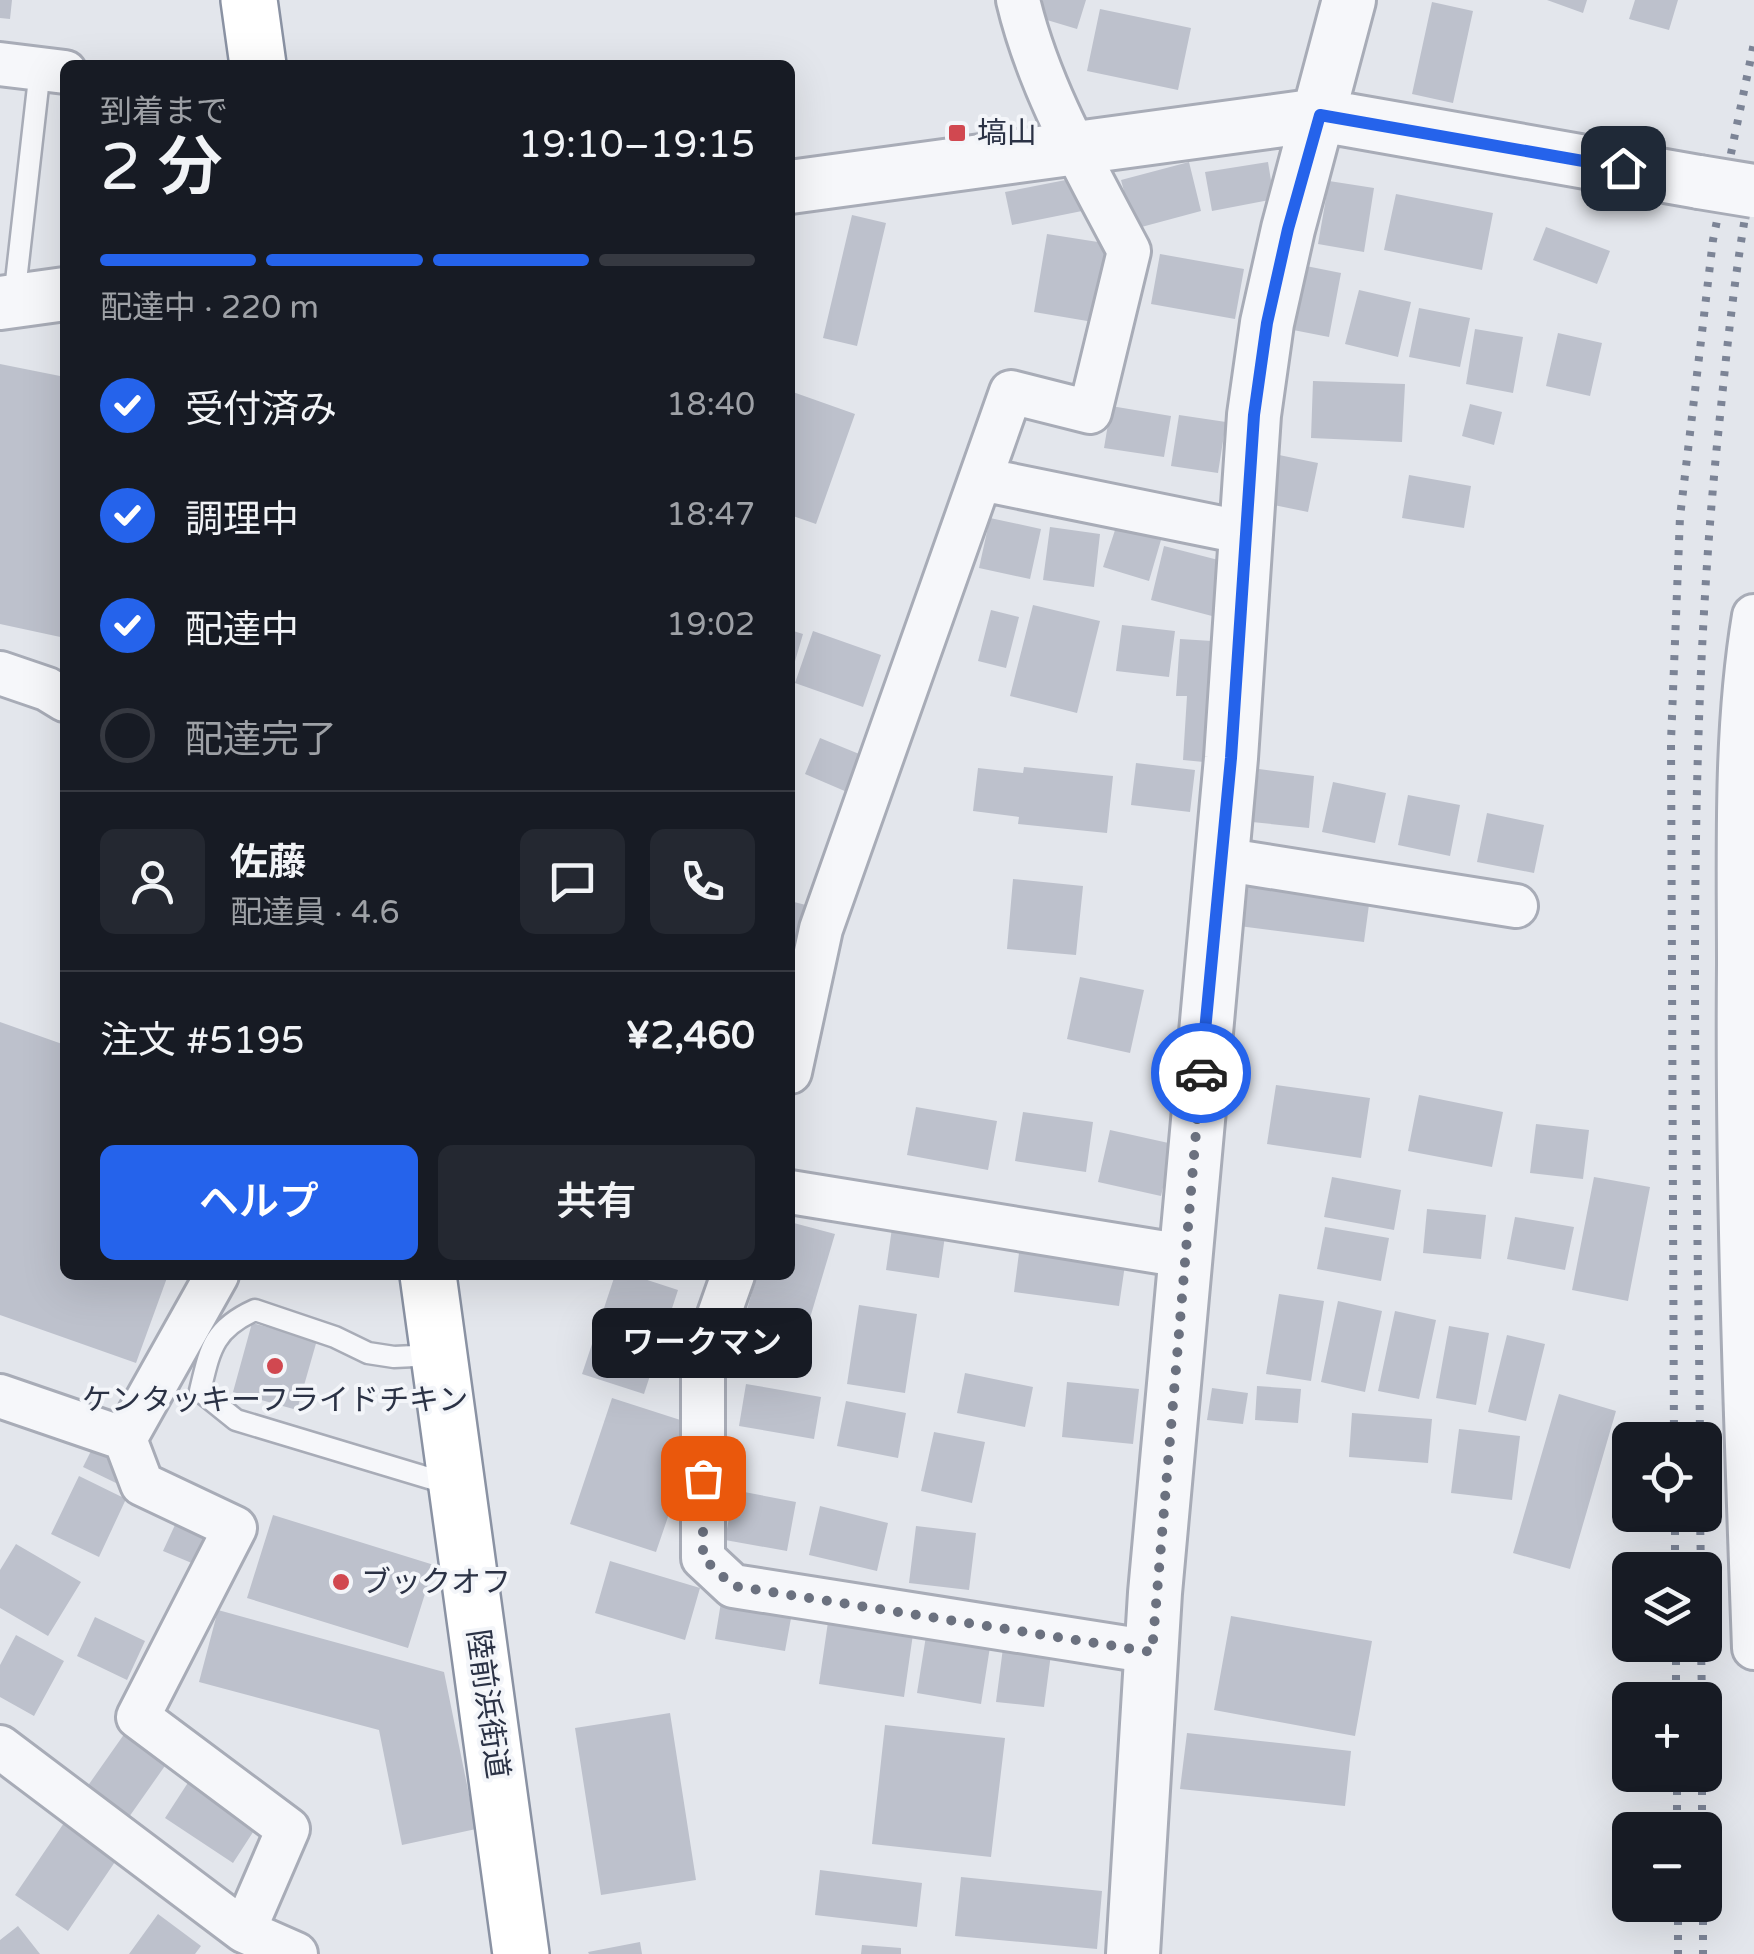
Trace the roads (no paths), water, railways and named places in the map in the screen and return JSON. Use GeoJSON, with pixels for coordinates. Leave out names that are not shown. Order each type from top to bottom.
{"type":"FeatureCollection","features":[{"type":"Feature","properties":{"kind":"highway"},"geometry":{"type":"LineString","coordinates":[[249,0],[257,60]]}},
{"type":"Feature","properties":{"kind":"highway","name":"陸前浜街道"},"geometry":{"type":"LineString","coordinates":[[429,1280],[521,1954]]}},
{"type":"Feature","properties":{"kind":"street"},"geometry":{"type":"LineString","coordinates":[[795,1049],[821,929],[1010,392],[1090,412],[1130,251],[1075,148],[1026,36],[1018,0]]}},
{"type":"Feature","properties":{"kind":"street"},"geometry":{"type":"LineString","coordinates":[[1133,1954],[1152,1652],[1221,859],[1254,415],[1267,323],[1288,229],[1350,0]]}},
{"type":"Feature","properties":{"kind":"street"},"geometry":{"type":"LineString","coordinates":[[795,185],[1320,115],[1754,190]]}},
{"type":"Feature","properties":{"kind":"street"},"geometry":{"type":"LineString","coordinates":[[7,302],[60,295]]}},
{"type":"Feature","properties":{"kind":"street"},"geometry":{"type":"LineString","coordinates":[[981,479],[1246,533]]}},
{"type":"Feature","properties":{"kind":"street"},"geometry":{"type":"LineString","coordinates":[[1754,616],[1747,655],[1746,1138],[1754,1648]]}},
{"type":"Feature","properties":{"kind":"street"},"geometry":{"type":"LineString","coordinates":[[0,673],[60,697]]}},
{"type":"Feature","properties":{"kind":"street"},"geometry":{"type":"LineString","coordinates":[[1221,859],[1516,906]]}},
{"type":"Feature","properties":{"kind":"street"},"geometry":{"type":"LineString","coordinates":[[795,1193],[1184,1256]]}},
{"type":"Feature","properties":{"kind":"street"},"geometry":{"type":"LineString","coordinates":[[214,1280],[125,1439],[142,1484],[235,1528],[138,1718],[288,1829],[244,1931]]}},
{"type":"Feature","properties":{"kind":"street"},"geometry":{"type":"LineString","coordinates":[[732,1280],[703,1360],[703,1558],[733,1586],[1152,1652]]}},
{"type":"Feature","properties":{"kind":"street"},"geometry":{"type":"LineString","coordinates":[[0,1396],[125,1439]]}},
{"type":"Feature","properties":{"kind":"street"},"geometry":{"type":"LineString","coordinates":[[0,1748],[244,1931],[296,1954]]}},
{"type":"Feature","properties":{"kind":"lane"},"geometry":{"type":"LineString","coordinates":[[7,302],[35,68]]}},
{"type":"Feature","properties":{"kind":"lane"},"geometry":{"type":"LineString","coordinates":[[439,1355],[368,1353],[336,1337],[255,1310],[229,1322],[210,1349],[200,1392],[236,1420],[459,1487]]}},
{"type":"Feature","properties":{"kind":"railway"},"geometry":{"type":"LineString","coordinates":[[1674,1422],[1671,741],[1680,517],[1713,240],[1754,43]]}},
{"type":"Feature","properties":{"kind":"railway"},"geometry":{"type":"LineString","coordinates":[[1700,1422],[1695,923],[1701,665],[1724,377],[1754,169]]}},
{"type":"Feature","properties":{"kind":"railway"},"geometry":{"type":"LineString","coordinates":[[1675,1532],[1675,1552]]}},
{"type":"Feature","properties":{"kind":"railway"},"geometry":{"type":"LineString","coordinates":[[1700,1532],[1701,1552]]}},
{"type":"Feature","properties":{"kind":"railway"},"geometry":{"type":"LineString","coordinates":[[1676,1662],[1676,1682]]}},
{"type":"Feature","properties":{"kind":"railway"},"geometry":{"type":"LineString","coordinates":[[1701,1662],[1702,1682]]}},
{"type":"Feature","properties":{"kind":"railway"},"geometry":{"type":"LineString","coordinates":[[1677,1792],[1677,1812]]}},
{"type":"Feature","properties":{"kind":"railway"},"geometry":{"type":"LineString","coordinates":[[1702,1792],[1702,1812]]}},
{"type":"Feature","properties":{"kind":"railway"},"geometry":{"type":"LineString","coordinates":[[1678,1922],[1678,1954]]}},
{"type":"Feature","properties":{"kind":"railway"},"geometry":{"type":"LineString","coordinates":[[1703,1922],[1703,1954]]}},
{"type":"Feature","properties":{"kind":"place","name":"塙山"},"geometry":{"type":"Point","coordinates":[957,133]}},
{"type":"Feature","properties":{"kind":"place","name":"ケンタッキーフライドチキン"},"geometry":{"type":"Point","coordinates":[275,1366]}},
{"type":"Feature","properties":{"kind":"place","name":"ワークマン"},"geometry":{"type":"Point","coordinates":[703,1478]}},
{"type":"Feature","properties":{"kind":"place","name":"ブックオフ"},"geometry":{"type":"Point","coordinates":[341,1582]}}]}
